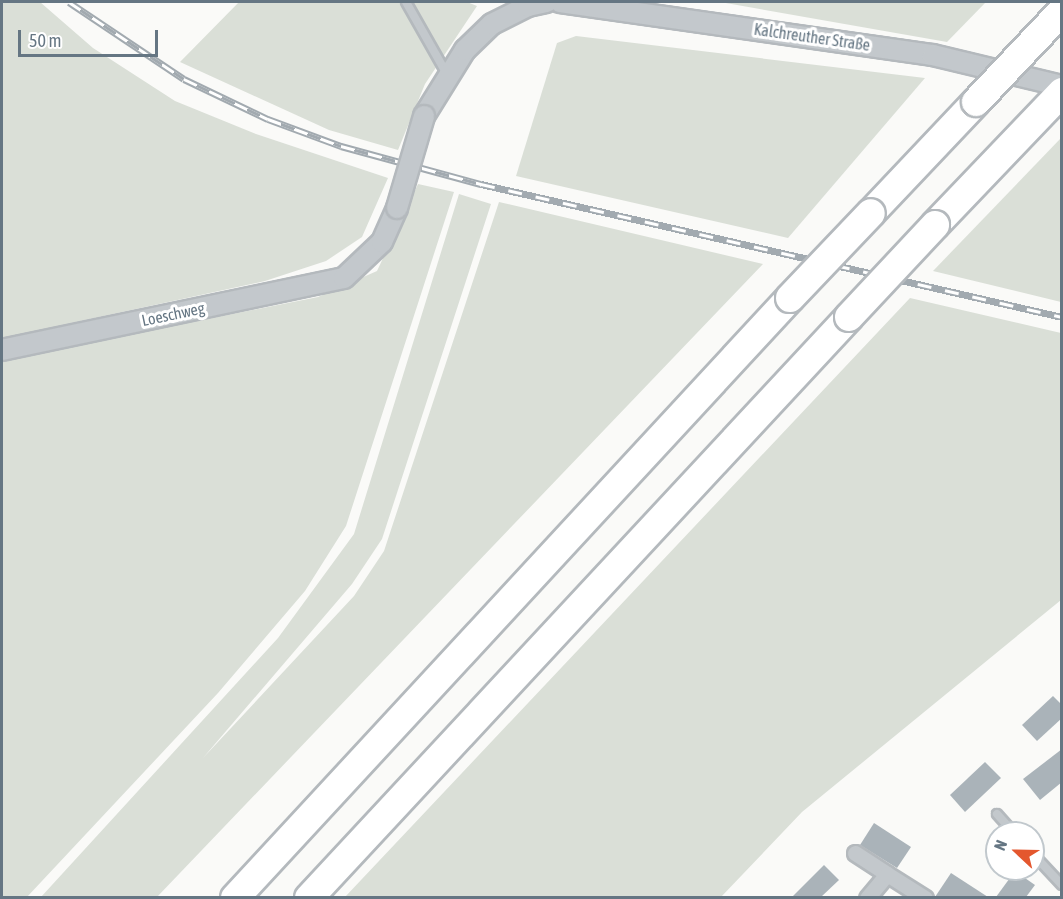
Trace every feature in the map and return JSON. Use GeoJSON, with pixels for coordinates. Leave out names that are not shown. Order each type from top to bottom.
{"type":"FeatureCollection","features":[{"type":"Feature","properties":{"kind":"highway"},"geometry":{"type":"LineString","coordinates":[[235,897],[790,298],[1062,11]]}},
{"type":"Feature","properties":{"kind":"highway"},"geometry":{"type":"LineString","coordinates":[[309,897],[935,225],[1062,92]]}},
{"type":"Feature","properties":{"kind":"street","name":"Kalchreuther Straße"},"geometry":{"type":"LineString","coordinates":[[560,2],[933,55],[1062,86]]}},
{"type":"Feature","properties":{"kind":"street"},"geometry":{"type":"LineString","coordinates":[[448,75],[465,50],[492,24],[531,3]]}},
{"type":"Feature","properties":{"kind":"street","name":"Loeschweg"},"geometry":{"type":"LineString","coordinates":[[2,350],[344,278],[382,242],[397,208],[424,116],[448,75]]}},
{"type":"Feature","properties":{"kind":"street"},"geometry":{"type":"LineString","coordinates":[[855,853],[926,897]]}},
{"type":"Feature","properties":{"kind":"street"},"geometry":{"type":"LineString","coordinates":[[867,897],[887,874]]}},
{"type":"Feature","properties":{"kind":"lane"},"geometry":{"type":"LineString","coordinates":[[405,2],[448,75]]}},
{"type":"Feature","properties":{"kind":"lane"},"geometry":{"type":"LineString","coordinates":[[997,814],[1003,821]]}},
{"type":"Feature","properties":{"kind":"lane"},"geometry":{"type":"LineString","coordinates":[[1045,867],[1062,885]]}},
{"type":"Feature","properties":{"kind":"shaded area"},"geometry":{"type":"Polygon","coordinates":[[[2,2],[40,2],[93,48],[175,101],[256,134],[388,178],[362,237],[326,261],[265,281],[2,338],[2,2]]]}},
{"type":"Feature","properties":{"kind":"shaded area"},"geometry":{"type":"Polygon","coordinates":[[[239,2],[467,2],[477,6],[425,84],[398,150],[329,130],[180,62],[239,2]]]}},
{"type":"Feature","properties":{"kind":"shaded area"},"geometry":{"type":"Polygon","coordinates":[[[720,2],[986,2],[947,42],[720,2]]]}},
{"type":"Feature","properties":{"kind":"shaded area"},"geometry":{"type":"Polygon","coordinates":[[[576,36],[925,78],[788,238],[516,176],[557,43],[576,36]]]}},
{"type":"Feature","properties":{"kind":"shaded area"},"geometry":{"type":"Polygon","coordinates":[[[1061,138],[1061,302],[933,271],[1061,138]]]}},
{"type":"Feature","properties":{"kind":"shaded area"},"geometry":{"type":"Polygon","coordinates":[[[418,184],[454,192],[346,526],[305,591],[218,693],[27,897],[2,898],[2,360],[318,297],[377,271],[418,184]]]}},
{"type":"Feature","properties":{"kind":"shaded area"},"geometry":{"type":"Polygon","coordinates":[[[459,194],[491,204],[382,539],[352,584],[203,758],[354,596],[384,551],[499,202],[763,264],[157,897],[41,897],[278,638],[354,534],[459,194]]]}},
{"type":"Feature","properties":{"kind":"shaded area"},"geometry":{"type":"Polygon","coordinates":[[[910,298],[1061,333],[1061,600],[802,812],[721,897],[345,897],[910,298]]]}},
{"type":"Feature","properties":{"kind":"building"},"geometry":{"type":"Polygon","coordinates":[[[1053,696],[1062,705],[1062,718],[1037,741],[1022,725],[1053,696]]]}},
{"type":"Feature","properties":{"kind":"building"},"geometry":{"type":"Polygon","coordinates":[[[1062,749],[1062,782],[1040,800],[1023,779],[1062,749]]]}},
{"type":"Feature","properties":{"kind":"building"},"geometry":{"type":"Polygon","coordinates":[[[985,762],[1001,778],[965,812],[950,795],[985,762]]]}},
{"type":"Feature","properties":{"kind":"building"},"geometry":{"type":"Polygon","coordinates":[[[874,823],[911,847],[897,868],[860,845],[874,823]]]}},
{"type":"Feature","properties":{"kind":"building"},"geometry":{"type":"Polygon","coordinates":[[[824,865],[839,880],[821,897],[792,897],[824,865]]]}},
{"type":"Feature","properties":{"kind":"building"},"geometry":{"type":"Polygon","coordinates":[[[951,873],[988,897],[935,897],[951,873]]]}},
{"type":"Feature","properties":{"kind":"building"},"geometry":{"type":"Polygon","coordinates":[[[1008,881],[1029,881],[1035,885],[1026,897],[996,897],[1008,881]]]}},
{"type":"Feature","properties":{"kind":"railway"},"geometry":{"type":"LineString","coordinates":[[69,2],[184,79],[268,119],[341,146],[481,184],[1062,317]]}}]}
